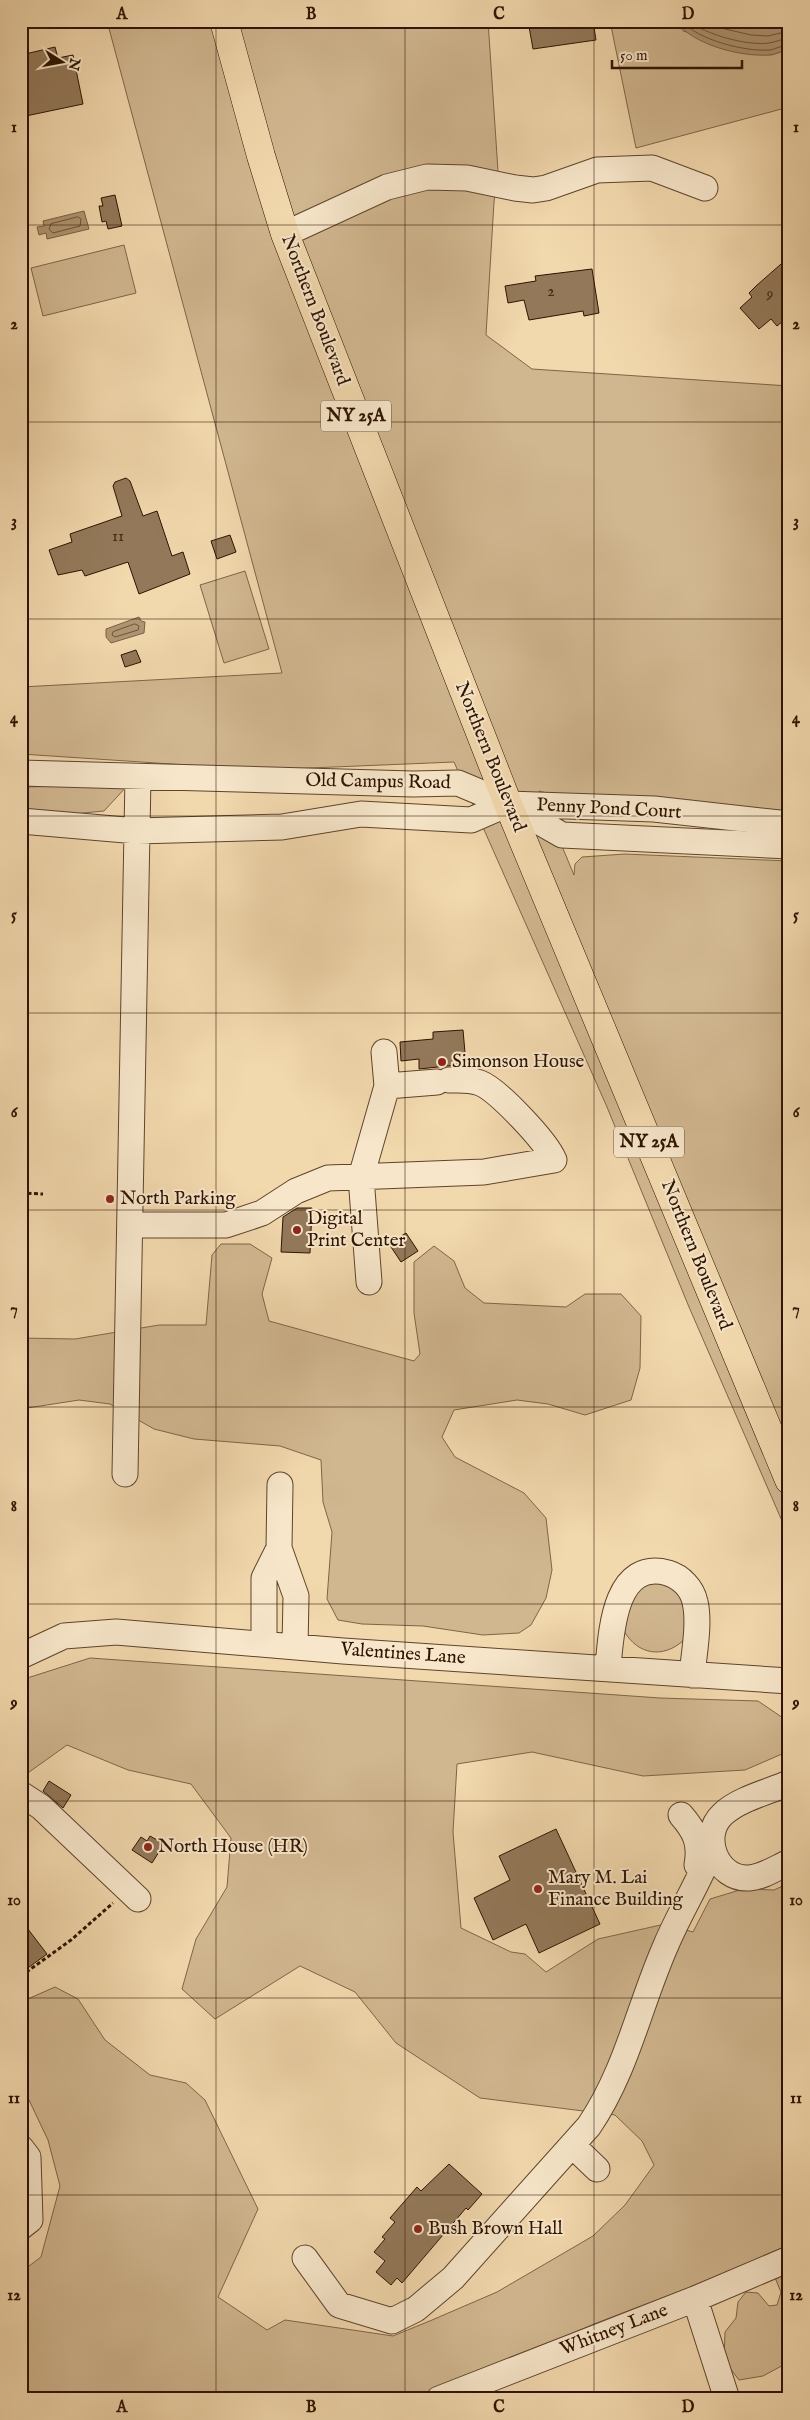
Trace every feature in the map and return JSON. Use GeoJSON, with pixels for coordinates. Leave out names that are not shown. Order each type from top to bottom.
{"type":"FeatureCollection","features":[{"type":"Feature","properties":{"kind":"main road","name":"Northern Boulevard"},"geometry":{"type":"LineString","coordinates":[[224,21],[260,156],[285,234],[508,804],[789,1480]]}},
{"type":"Feature","properties":{"kind":"street"},"geometry":{"type":"LineString","coordinates":[[285,234],[387,187],[427,177],[467,178],[533,190],[546,188],[597,170],[652,168],[705,188]]}},
{"type":"Feature","properties":{"kind":"street","name":"Old Campus Road"},"geometry":{"type":"LineString","coordinates":[[21,773],[458,783],[508,804]]}},
{"type":"Feature","properties":{"kind":"street"},"geometry":{"type":"LineString","coordinates":[[125,1474],[138,777]]}},
{"type":"Feature","properties":{"kind":"street","name":"Old Campus Road"},"geometry":{"type":"LineString","coordinates":[[21,821],[137,831],[282,827],[361,814],[471,820],[508,804]]}},
{"type":"Feature","properties":{"kind":"street","name":"Penny Pond Court"},"geometry":{"type":"LineString","coordinates":[[508,804],[654,809],[789,824]]}},
{"type":"Feature","properties":{"kind":"street","name":"Penny Pond Court"},"geometry":{"type":"LineString","coordinates":[[508,804],[562,835],[789,846]]}},
{"type":"Feature","properties":{"kind":"street"},"geometry":{"type":"LineString","coordinates":[[369,1282],[361,1177],[387,1086],[384,1052]]}},
{"type":"Feature","properties":{"kind":"street"},"geometry":{"type":"LineString","coordinates":[[130,1225],[226,1225],[262,1214],[296,1191],[328,1178],[484,1172],[554,1160],[548,1147],[495,1092],[481,1083],[470,1080],[387,1086]]}},
{"type":"Feature","properties":{"kind":"street"},"geometry":{"type":"LineString","coordinates":[[280,1485],[278,1548],[296,1596],[296,1647]]}},
{"type":"Feature","properties":{"kind":"street"},"geometry":{"type":"LineString","coordinates":[[264,1644],[264,1578],[278,1548]]}},
{"type":"Feature","properties":{"kind":"street"},"geometry":{"type":"LineString","coordinates":[[608,1668],[618,1601],[624,1590],[632,1580],[643,1574],[663,1572],[681,1580],[688,1587],[695,1600],[696,1615],[692,1675]]}},
{"type":"Feature","properties":{"kind":"street","name":"Valentines Lane"},"geometry":{"type":"LineString","coordinates":[[21,1656],[64,1636],[116,1632],[296,1647],[789,1681]]}},
{"type":"Feature","properties":{"kind":"street"},"geometry":{"type":"LineString","coordinates":[[748,1878],[736,1876],[725,1870],[717,1861],[712,1849],[711,1837],[718,1820],[730,1808],[789,1783]]}},
{"type":"Feature","properties":{"kind":"street"},"geometry":{"type":"LineString","coordinates":[[21,1794],[42,1807],[133,1894]]}},
{"type":"Feature","properties":{"kind":"street"},"geometry":{"type":"LineString","coordinates":[[686,1905],[699,1854],[698,1839],[693,1829],[681,1815],[742,1803]]}},
{"type":"Feature","properties":{"kind":"street"},"geometry":{"type":"LineString","coordinates":[[305,2258],[338,2305],[392,2321],[416,2309],[454,2278],[572,2145],[599,2111],[618,2077],[666,1944],[712,1849]]}},
{"type":"Feature","properties":{"kind":"street"},"geometry":{"type":"LineString","coordinates":[[686,1905],[705,1892],[729,1881],[760,1876],[789,1862]]}},
{"type":"Feature","properties":{"kind":"street"},"geometry":{"type":"LineString","coordinates":[[572,2145],[597,2168]]}},
{"type":"Feature","properties":{"kind":"street"},"geometry":{"type":"LineString","coordinates":[[21,2228],[30,2220],[23,2155]]}},
{"type":"Feature","properties":{"kind":"street","name":"Whitney Lane"},"geometry":{"type":"LineString","coordinates":[[439,2399],[695,2299],[789,2259]]}},
{"type":"Feature","properties":{"kind":"street"},"geometry":{"type":"LineString","coordinates":[[695,2299],[727,2399]]}},
{"type":"Feature","properties":{"kind":"path"},"geometry":{"type":"LineString","coordinates":[[21,1193],[43,1194]]}},
{"type":"Feature","properties":{"kind":"path"},"geometry":{"type":"LineString","coordinates":[[21,1976],[133,1894]]}},
{"type":"Feature","properties":{"kind":"shaded area"},"geometry":{"type":"Polygon","coordinates":[[[107,21],[488,21],[498,171],[494,202],[486,335],[532,369],[789,386],[789,816],[555,795],[539,791],[574,875],[575,864],[582,857],[625,854],[789,861],[789,1537],[689,1307],[607,1107],[454,762],[262,770],[21,754],[21,687],[282,673],[107,21]]]}},
{"type":"Feature","properties":{"kind":"shaded area"},"geometry":{"type":"Polygon","coordinates":[[[610,21],[675,21],[683,31],[771,55],[789,49],[789,107],[636,148],[610,21]]]}},
{"type":"Feature","properties":{"kind":"shaded area"},"geometry":{"type":"Polygon","coordinates":[[[124,245],[136,293],[43,316],[31,268],[124,245]]]}},
{"type":"Feature","properties":{"kind":"shaded area"},"geometry":{"type":"Polygon","coordinates":[[[245,571],[269,649],[224,663],[200,585],[245,571]]]}},
{"type":"Feature","properties":{"kind":"shaded area"},"geometry":{"type":"Polygon","coordinates":[[[128,785],[104,811],[73,814],[21,810],[21,787],[128,785]]]}},
{"type":"Feature","properties":{"kind":"shaded area"},"geometry":{"type":"Polygon","coordinates":[[[221,1244],[250,1244],[272,1258],[262,1294],[269,1321],[414,1361],[420,1354],[414,1313],[414,1262],[434,1246],[454,1261],[465,1288],[484,1303],[566,1307],[585,1294],[621,1294],[641,1316],[640,1368],[631,1400],[585,1415],[548,1404],[517,1400],[454,1410],[442,1437],[455,1457],[524,1493],[546,1518],[552,1570],[546,1598],[531,1625],[519,1633],[483,1635],[423,1626],[362,1624],[338,1620],[327,1599],[332,1532],[323,1502],[321,1460],[280,1446],[194,1439],[154,1429],[110,1404],[79,1400],[21,1409],[21,1338],[75,1339],[159,1325],[206,1325],[212,1255],[221,1244]]]}},
{"type":"Feature","properties":{"kind":"shaded area"},"geometry":{"type":"Polygon","coordinates":[[[651,1583],[672,1585],[687,1600],[684,1640],[668,1650],[659,1652],[651,1652],[636,1645],[624,1631],[632,1592],[651,1583]]]}},
{"type":"Feature","properties":{"kind":"shaded area"},"geometry":{"type":"Polygon","coordinates":[[[90,1658],[660,1698],[758,1701],[789,1722],[789,1751],[745,1770],[643,1776],[532,1752],[457,1764],[453,1832],[461,1928],[511,1952],[525,1954],[546,1972],[598,1939],[665,1924],[693,1932],[710,1899],[743,1889],[774,1890],[789,1883],[789,2249],[594,2324],[436,2392],[438,2399],[21,2399],[21,2272],[41,2257],[60,2186],[48,2140],[28,2098],[21,2091],[21,2002],[55,1987],[78,1999],[105,2040],[150,2075],[186,2083],[205,2100],[258,2209],[218,2297],[267,2330],[285,2320],[393,2336],[432,2320],[497,2292],[593,2236],[625,2205],[654,2165],[642,2141],[615,2115],[480,2098],[396,2043],[355,1992],[300,1966],[215,2019],[182,1989],[196,1939],[227,1887],[231,1838],[191,1784],[128,1770],[67,1745],[25,1775],[21,1772],[21,1680],[90,1658]]]}},
{"type":"Feature","properties":{"kind":"shaded area"},"geometry":{"type":"Polygon","coordinates":[[[786,2268],[789,2273],[789,2362],[763,2376],[739,2380],[724,2360],[725,2332],[736,2318],[738,2302],[746,2292],[758,2293],[769,2306],[777,2305],[781,2292],[773,2273],[786,2268]]]}},
{"type":"Feature","properties":{"kind":"water"},"geometry":{"type":"Polygon","coordinates":[[[675,21],[789,21],[789,49],[770,55],[758,55],[718,48],[694,37],[675,21]]]}},
{"type":"Feature","properties":{"kind":"water"},"geometry":{"type":"Polygon","coordinates":[[[84,211],[89,229],[47,239],[46,233],[39,235],[37,227],[44,226],[43,221],[84,211]]]}},
{"type":"Feature","properties":{"kind":"water"},"geometry":{"type":"Polygon","coordinates":[[[139,617],[141,621],[145,622],[144,633],[111,643],[106,637],[106,629],[139,617]]]}},
{"type":"Feature","properties":{"kind":"building"},"geometry":{"type":"Polygon","coordinates":[[[528,21],[593,21],[596,40],[533,49],[528,21]]]}},
{"type":"Feature","properties":{"kind":"building"},"geometry":{"type":"Polygon","coordinates":[[[55,47],[58,58],[73,55],[83,104],[21,117],[21,55],[55,47]]]}},
{"type":"Feature","properties":{"kind":"building"},"geometry":{"type":"Polygon","coordinates":[[[115,195],[122,226],[108,229],[106,221],[102,222],[99,206],[103,206],[101,198],[115,195]]]}},
{"type":"Feature","properties":{"kind":"building"},"geometry":{"type":"Polygon","coordinates":[[[789,257],[789,316],[777,326],[771,319],[759,329],[740,308],[752,297],[749,293],[789,257]]]}},
{"type":"Feature","properties":{"kind":"building"},"geometry":{"type":"Polygon","coordinates":[[[592,269],[599,313],[584,316],[583,311],[529,320],[524,300],[508,303],[505,286],[536,281],[535,276],[592,269]]]}},
{"type":"Feature","properties":{"kind":"building"},"geometry":{"type":"Polygon","coordinates":[[[126,478],[130,481],[143,516],[157,511],[172,556],[183,552],[190,574],[139,594],[128,562],[85,576],[82,570],[58,575],[49,550],[72,542],[70,534],[122,516],[113,486],[115,482],[126,478]]]}},
{"type":"Feature","properties":{"kind":"building"},"geometry":{"type":"Polygon","coordinates":[[[230,535],[236,552],[217,559],[211,541],[230,535]]]}},
{"type":"Feature","properties":{"kind":"building"},"geometry":{"type":"Polygon","coordinates":[[[136,650],[141,662],[125,667],[121,655],[136,650]]]}},
{"type":"Feature","properties":{"kind":"building","name":"Simonson House"},"geometry":{"type":"Polygon","coordinates":[[[463,1030],[466,1064],[419,1069],[419,1059],[401,1061],[400,1042],[433,1039],[433,1032],[463,1030]]]}},
{"type":"Feature","properties":{"kind":"building","name":"Digital Print Center"},"geometry":{"type":"Polygon","coordinates":[[[297,1208],[312,1208],[310,1253],[281,1252],[283,1217],[297,1208]]]}},
{"type":"Feature","properties":{"kind":"building"},"geometry":{"type":"Polygon","coordinates":[[[406,1233],[418,1251],[401,1262],[389,1244],[406,1233]]]}},
{"type":"Feature","properties":{"kind":"building"},"geometry":{"type":"Polygon","coordinates":[[[49,1781],[71,1795],[63,1808],[43,1791],[49,1781]]]}},
{"type":"Feature","properties":{"kind":"building","name":"Mary M. Lai Finance Building"},"geometry":{"type":"Polygon","coordinates":[[[556,1829],[600,1924],[539,1953],[526,1924],[493,1940],[474,1898],[510,1880],[499,1856],[556,1829]]]}},
{"type":"Feature","properties":{"kind":"building","name":"North House (HR)"},"geometry":{"type":"Polygon","coordinates":[[[150,1836],[164,1844],[152,1863],[132,1850],[141,1837],[147,1841],[150,1836]]]}},
{"type":"Feature","properties":{"kind":"building"},"geometry":{"type":"Polygon","coordinates":[[[21,1920],[47,1954],[21,1973],[21,1920]]]}},
{"type":"Feature","properties":{"kind":"building","name":"Bush Brown Hall"},"geometry":{"type":"Polygon","coordinates":[[[449,2164],[482,2194],[468,2210],[466,2208],[402,2283],[397,2278],[391,2285],[376,2272],[385,2261],[374,2252],[385,2239],[382,2237],[395,2222],[390,2218],[417,2187],[421,2191],[449,2164]]]}},
{"type":"Feature","properties":{"kind":"place","name":"Simonson House"},"geometry":{"type":"Point","coordinates":[442,1062]}},
{"type":"Feature","properties":{"kind":"place","name":"North Parking"},"geometry":{"type":"Point","coordinates":[110,1199]}},
{"type":"Feature","properties":{"kind":"place","name":"Digital Print Center"},"geometry":{"type":"Point","coordinates":[297,1230]}},
{"type":"Feature","properties":{"kind":"place","name":"North House (HR)"},"geometry":{"type":"Point","coordinates":[148,1847]}},
{"type":"Feature","properties":{"kind":"place","name":"Mary M. Lai Finance Building"},"geometry":{"type":"Point","coordinates":[538,1889]}},
{"type":"Feature","properties":{"kind":"place","name":"Bush Brown Hall"},"geometry":{"type":"Point","coordinates":[418,2229]}}]}
